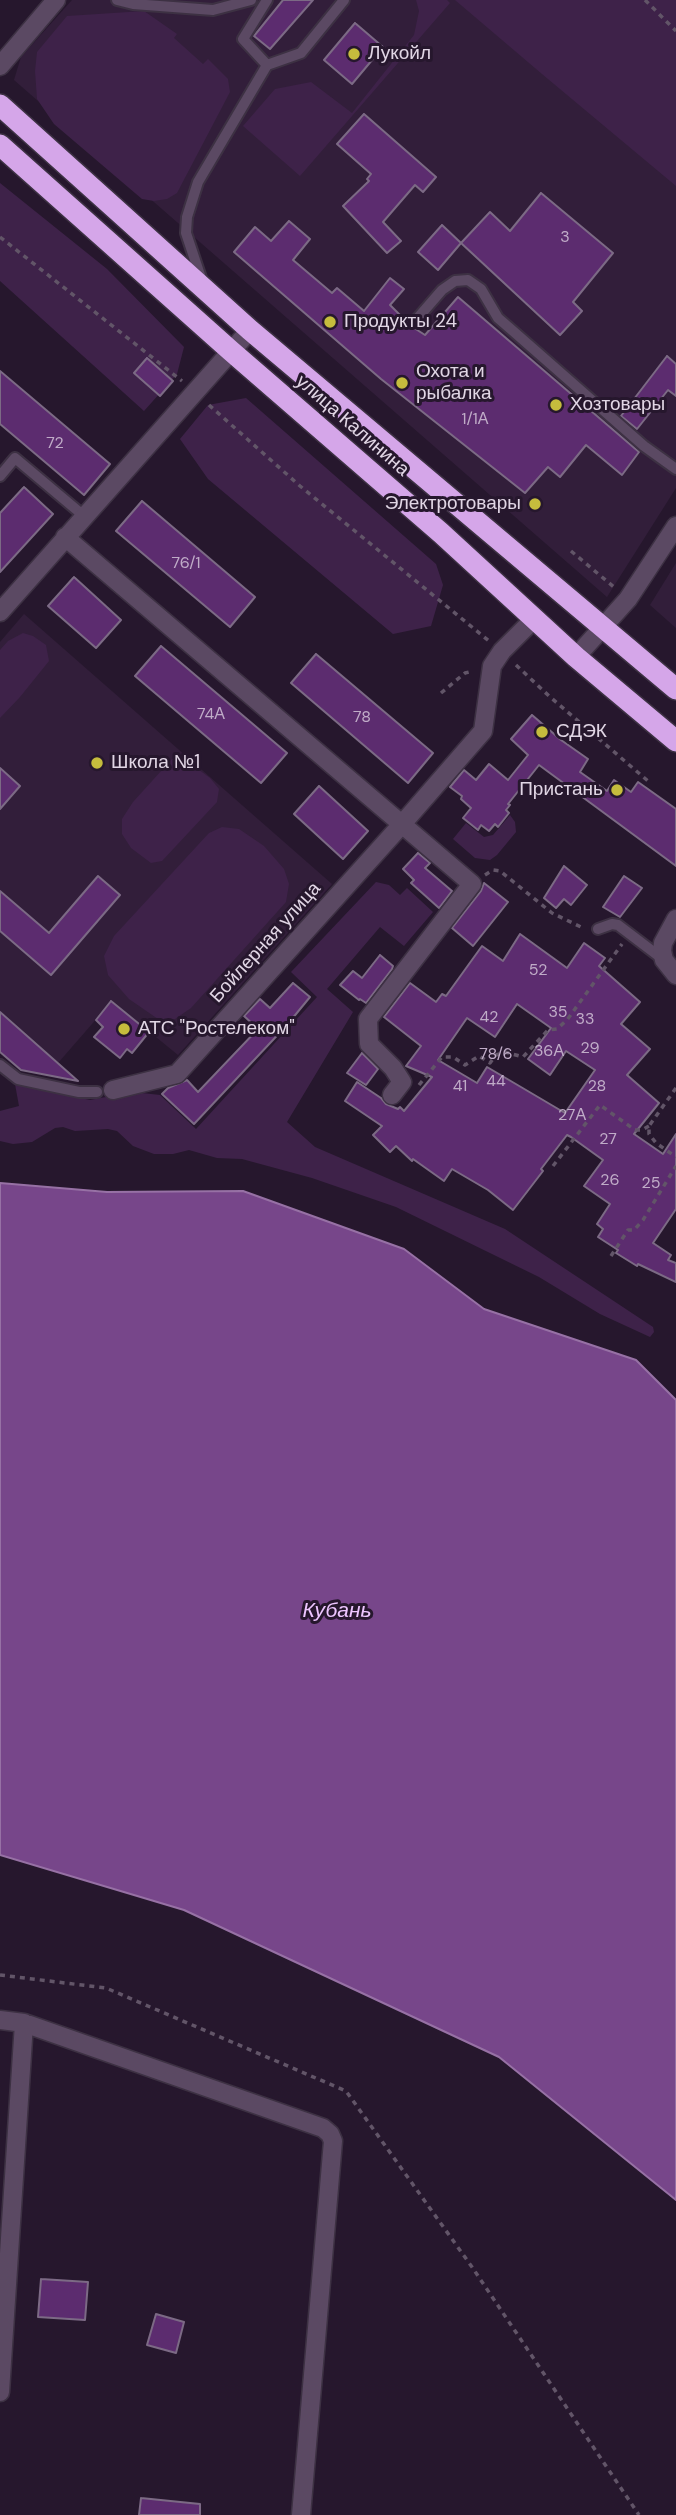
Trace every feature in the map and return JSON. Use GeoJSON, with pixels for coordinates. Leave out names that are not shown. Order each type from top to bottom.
{"type":"FeatureCollection","features":[{"type":"Feature","properties":{"kind":"highway","name":"улица Калинина"},"geometry":{"type":"LineString","coordinates":[[0,105],[250,330],[676,689]]}},
{"type":"Feature","properties":{"kind":"highway","name":"улица Калинина"},"geometry":{"type":"LineString","coordinates":[[0,145],[441,533],[576,657],[676,741]]}},
{"type":"Feature","properties":{"kind":"street"},"geometry":{"type":"LineString","coordinates":[[0,66],[56,0]]}},
{"type":"Feature","properties":{"kind":"street"},"geometry":{"type":"LineString","coordinates":[[0,612],[250,330]]}},
{"type":"Feature","properties":{"kind":"street"},"geometry":{"type":"LineString","coordinates":[[576,657],[628,599],[676,526]]}},
{"type":"Feature","properties":{"kind":"street"},"geometry":{"type":"LineString","coordinates":[[65,537],[472,884],[368,1019],[369,1044],[393,1068],[397,1088]]}},
{"type":"Feature","properties":{"kind":"street"},"geometry":{"type":"LineString","coordinates":[[497,658],[534,619]]}},
{"type":"Feature","properties":{"kind":"street","name":"Бойлерная улица"},"geometry":{"type":"LineString","coordinates":[[105,1091],[177,1074],[482,731],[497,658]]}},
{"type":"Feature","properties":{"kind":"street"},"geometry":{"type":"LineString","coordinates":[[676,919],[663,943],[664,960],[676,975]]}},
{"type":"Feature","properties":{"kind":"street"},"geometry":{"type":"LineString","coordinates":[[0,2020],[24,2024],[323,2128],[330,2134],[333,2141],[301,2515]]}},
{"type":"Feature","properties":{"kind":"street"},"geometry":{"type":"LineString","coordinates":[[0,2392],[24,2024]]}},
{"type":"Feature","properties":{"kind":"lane"},"geometry":{"type":"LineString","coordinates":[[117,0],[133,4],[214,10],[251,0]]}},
{"type":"Feature","properties":{"kind":"lane"},"geometry":{"type":"LineString","coordinates":[[267,0],[243,39],[267,65]]}},
{"type":"Feature","properties":{"kind":"lane"},"geometry":{"type":"LineString","coordinates":[[205,290],[186,233],[187,217],[198,182],[267,65],[301,52],[344,0]]}},
{"type":"Feature","properties":{"kind":"lane"},"geometry":{"type":"LineString","coordinates":[[416,320],[442,290],[455,281],[468,279],[481,289],[498,318],[644,446],[676,470]]}},
{"type":"Feature","properties":{"kind":"lane"},"geometry":{"type":"LineString","coordinates":[[0,475],[15,458],[84,516]]}},
{"type":"Feature","properties":{"kind":"lane"},"geometry":{"type":"LineString","coordinates":[[598,929],[612,924],[618,925],[664,960]]}},
{"type":"Feature","properties":{"kind":"lane"},"geometry":{"type":"LineString","coordinates":[[0,1065],[5,1075],[18,1079],[79,1093],[105,1091]]}},
{"type":"Feature","properties":{"kind":"path"},"geometry":{"type":"LineString","coordinates":[[645,0],[676,31]]}},
{"type":"Feature","properties":{"kind":"path"},"geometry":{"type":"LineString","coordinates":[[0,237],[167,367],[497,658],[549,696],[648,781]]}},
{"type":"Feature","properties":{"kind":"path"},"geometry":{"type":"LineString","coordinates":[[571,551],[628,599]]}},
{"type":"Feature","properties":{"kind":"path"},"geometry":{"type":"LineString","coordinates":[[441,693],[465,673],[497,658]]}},
{"type":"Feature","properties":{"kind":"path"},"geometry":{"type":"LineString","coordinates":[[472,884],[493,870],[500,871],[552,913],[579,928],[598,929]]}},
{"type":"Feature","properties":{"kind":"path"},"geometry":{"type":"LineString","coordinates":[[397,1088],[418,1086],[442,1057],[453,1057],[465,1065],[479,1056],[490,1063],[496,1055],[505,1052],[523,1058],[548,1030],[557,1029],[567,1020],[630,934]]}},
{"type":"Feature","properties":{"kind":"path"},"geometry":{"type":"LineString","coordinates":[[676,1088],[649,1126],[649,1134],[656,1143],[676,1157]]}},
{"type":"Feature","properties":{"kind":"path"},"geometry":{"type":"LineString","coordinates":[[553,1166],[600,1105],[635,1130],[649,1126]]}},
{"type":"Feature","properties":{"kind":"path"},"geometry":{"type":"LineString","coordinates":[[611,1256],[628,1230],[634,1230],[643,1220],[676,1167]]}},
{"type":"Feature","properties":{"kind":"path"},"geometry":{"type":"LineString","coordinates":[[0,1975],[106,1988],[346,2091],[472,2267],[639,2515]]}},
{"type":"Feature","properties":{"kind":"shaded area"},"geometry":{"type":"Polygon","coordinates":[[[72,0],[676,0],[676,488],[607,597],[14,80],[21,57],[72,0]]]}},
{"type":"Feature","properties":{"kind":"shaded area"},"geometry":{"type":"Polygon","coordinates":[[[416,0],[447,0],[450,3],[300,176],[243,126],[275,89],[311,82],[352,113],[414,35],[419,11],[416,0]]]}},
{"type":"Feature","properties":{"kind":"shaded area"},"geometry":{"type":"Polygon","coordinates":[[[455,0],[676,0],[676,186],[542,74],[455,0]]]}},
{"type":"Feature","properties":{"kind":"shaded area"},"geometry":{"type":"Polygon","coordinates":[[[144,11],[177,34],[174,38],[203,64],[208,59],[228,79],[230,92],[177,193],[167,199],[154,201],[142,199],[54,124],[37,99],[35,71],[37,52],[67,16],[144,11]]]}},
{"type":"Feature","properties":{"kind":"shaded area"},"geometry":{"type":"Polygon","coordinates":[[[0,183],[107,269],[184,347],[177,374],[144,411],[0,281],[0,183]]]}},
{"type":"Feature","properties":{"kind":"shaded area"},"geometry":{"type":"Polygon","coordinates":[[[246,398],[436,564],[443,585],[431,626],[393,634],[208,479],[180,439],[208,405],[246,398]]]}},
{"type":"Feature","properties":{"kind":"shaded area"},"geometry":{"type":"Polygon","coordinates":[[[676,563],[676,628],[650,605],[676,563]]]}},
{"type":"Feature","properties":{"kind":"shaded area","name":"Школа №1"},"geometry":{"type":"Polygon","coordinates":[[[24,614],[332,884],[178,1055],[112,1001],[58,1063],[0,1012],[0,642],[24,614]]]}},
{"type":"Feature","properties":{"kind":"shaded area"},"geometry":{"type":"Polygon","coordinates":[[[23,633],[46,645],[49,661],[0,718],[0,650],[8,641],[23,633]]]}},
{"type":"Feature","properties":{"kind":"shaded area"},"geometry":{"type":"Polygon","coordinates":[[[172,759],[184,759],[210,778],[219,789],[217,802],[162,861],[151,863],[131,848],[122,834],[122,819],[133,802],[172,759]]]}},
{"type":"Feature","properties":{"kind":"shaded area"},"geometry":{"type":"Polygon","coordinates":[[[510,815],[515,822],[516,832],[490,860],[475,858],[453,839],[466,823],[484,837],[493,835],[510,815]]]}},
{"type":"Feature","properties":{"kind":"shaded area"},"geometry":{"type":"Polygon","coordinates":[[[222,827],[239,829],[264,846],[284,869],[289,884],[286,902],[191,1008],[175,1019],[158,1019],[129,999],[108,975],[104,956],[114,936],[209,833],[222,827]]]}},
{"type":"Feature","properties":{"kind":"shaded area"},"geometry":{"type":"Polygon","coordinates":[[[376,882],[389,885],[400,895],[407,888],[433,912],[404,946],[380,927],[327,989],[353,1012],[287,1122],[315,1147],[505,1229],[653,1327],[654,1332],[650,1337],[600,1314],[539,1277],[396,1207],[312,1178],[242,1159],[217,1158],[189,1150],[173,1154],[154,1154],[133,1146],[117,1131],[108,1129],[75,1131],[63,1127],[55,1128],[32,1142],[13,1144],[0,1141],[0,1111],[19,1106],[15,1084],[90,1100],[133,1092],[160,1095],[196,1129],[317,997],[291,972],[376,882]]]}},
{"type":"Feature","properties":{"kind":"water","name":"Кубань"},"geometry":{"type":"Polygon","coordinates":[[[0,1183],[107,1192],[243,1191],[404,1249],[484,1309],[636,1360],[676,1400],[676,2200],[499,2057],[184,1910],[0,1855],[0,1183]]]}},
{"type":"Feature","properties":{"kind":"building"},"geometry":{"type":"Polygon","coordinates":[[[283,0],[313,0],[270,49],[254,36],[283,0]]]}},
{"type":"Feature","properties":{"kind":"building","name":"Лукойл"},"geometry":{"type":"Polygon","coordinates":[[[355,23],[383,47],[352,84],[324,60],[355,23]]]}},
{"type":"Feature","properties":{"kind":"building"},"geometry":{"type":"Polygon","coordinates":[[[364,114],[436,177],[423,192],[415,185],[383,222],[401,241],[387,253],[343,206],[369,181],[367,179],[371,174],[337,144],[364,114]]]}},
{"type":"Feature","properties":{"kind":"building"},"geometry":{"type":"Polygon","coordinates":[[[541,193],[613,253],[573,302],[582,311],[560,335],[461,243],[490,212],[510,231],[541,193]]]}},
{"type":"Feature","properties":{"kind":"building"},"geometry":{"type":"Polygon","coordinates":[[[289,221],[310,239],[293,260],[332,293],[337,288],[364,311],[390,278],[404,289],[390,305],[411,326],[425,335],[458,297],[639,452],[622,475],[586,445],[560,477],[548,467],[525,493],[381,379],[234,252],[255,227],[271,241],[289,221]]]}},
{"type":"Feature","properties":{"kind":"building"},"geometry":{"type":"Polygon","coordinates":[[[442,225],[461,243],[438,270],[418,252],[442,225]]]}},
{"type":"Feature","properties":{"kind":"building"},"geometry":{"type":"Polygon","coordinates":[[[667,356],[676,364],[676,396],[668,390],[637,429],[621,416],[667,356]]]}},
{"type":"Feature","properties":{"kind":"building"},"geometry":{"type":"Polygon","coordinates":[[[147,358],[173,381],[160,396],[134,373],[147,358]]]}},
{"type":"Feature","properties":{"kind":"building"},"geometry":{"type":"Polygon","coordinates":[[[0,371],[110,464],[84,495],[0,424],[0,371]]]}},
{"type":"Feature","properties":{"kind":"building"},"geometry":{"type":"Polygon","coordinates":[[[24,487],[53,514],[0,572],[0,513],[24,487]]]}},
{"type":"Feature","properties":{"kind":"building"},"geometry":{"type":"Polygon","coordinates":[[[142,501],[255,597],[230,627],[116,531],[142,501]]]}},
{"type":"Feature","properties":{"kind":"building"},"geometry":{"type":"Polygon","coordinates":[[[74,577],[121,620],[96,648],[48,606],[74,577]]]}},
{"type":"Feature","properties":{"kind":"building"},"geometry":{"type":"Polygon","coordinates":[[[161,646],[287,753],[261,783],[135,676],[161,646]]]}},
{"type":"Feature","properties":{"kind":"building"},"geometry":{"type":"Polygon","coordinates":[[[316,654],[433,753],[408,783],[291,683],[316,654]]]}},
{"type":"Feature","properties":{"kind":"building"},"geometry":{"type":"Polygon","coordinates":[[[532,715],[588,759],[580,772],[607,791],[614,780],[631,792],[638,782],[676,809],[676,866],[539,765],[508,804],[510,805],[506,810],[509,813],[498,827],[495,824],[489,831],[481,825],[478,830],[463,818],[471,808],[461,799],[462,796],[450,787],[464,770],[476,780],[489,764],[508,780],[528,755],[511,739],[532,715]]]}},
{"type":"Feature","properties":{"kind":"building"},"geometry":{"type":"Polygon","coordinates":[[[0,768],[20,786],[0,809],[0,768]]]}},
{"type":"Feature","properties":{"kind":"building"},"geometry":{"type":"Polygon","coordinates":[[[319,786],[368,831],[343,859],[294,814],[319,786]]]}},
{"type":"Feature","properties":{"kind":"building"},"geometry":{"type":"Polygon","coordinates":[[[418,853],[430,863],[425,868],[452,891],[439,908],[411,883],[414,880],[403,869],[418,853]]]}},
{"type":"Feature","properties":{"kind":"building"},"geometry":{"type":"Polygon","coordinates":[[[564,866],[587,885],[571,905],[564,899],[556,908],[544,898],[564,866]]]}},
{"type":"Feature","properties":{"kind":"building"},"geometry":{"type":"Polygon","coordinates":[[[98,876],[120,895],[51,975],[0,931],[0,891],[49,933],[98,876]]]}},
{"type":"Feature","properties":{"kind":"building"},"geometry":{"type":"Polygon","coordinates":[[[624,876],[642,888],[620,917],[603,907],[624,876]]]}},
{"type":"Feature","properties":{"kind":"building"},"geometry":{"type":"Polygon","coordinates":[[[484,883],[508,902],[473,946],[452,928],[481,891],[484,883]]]}},
{"type":"Feature","properties":{"kind":"building"},"geometry":{"type":"Polygon","coordinates":[[[520,934],[567,968],[584,943],[605,958],[599,966],[640,1002],[621,1024],[650,1049],[627,1075],[659,1103],[634,1134],[663,1154],[676,1134],[676,1209],[653,1243],[671,1255],[668,1260],[676,1263],[676,1282],[638,1264],[637,1266],[598,1237],[603,1229],[597,1224],[610,1204],[584,1186],[603,1160],[571,1137],[567,1135],[513,1210],[488,1190],[452,1169],[444,1181],[413,1159],[412,1161],[396,1146],[390,1152],[373,1135],[382,1126],[345,1101],[357,1082],[386,1104],[398,1109],[400,1107],[404,1111],[432,1077],[406,1066],[421,1046],[384,1017],[410,983],[436,1002],[442,994],[446,996],[482,946],[503,961],[520,934]],[[517,1004],[495,1037],[467,1018],[438,1060],[477,1083],[487,1067],[565,1113],[595,1070],[566,1051],[550,1075],[528,1059],[551,1028],[517,1004]]]}},
{"type":"Feature","properties":{"kind":"building"},"geometry":{"type":"Polygon","coordinates":[[[380,955],[393,966],[366,1003],[340,985],[353,971],[362,978],[380,955]]]}},
{"type":"Feature","properties":{"kind":"building"},"geometry":{"type":"Polygon","coordinates":[[[293,983],[310,997],[194,1124],[162,1094],[168,1088],[187,1080],[198,1092],[258,1029],[244,1016],[260,999],[270,1008],[293,983]]]}},
{"type":"Feature","properties":{"kind":"building","name":"АТС \"Ростелеком\""},"geometry":{"type":"Polygon","coordinates":[[[111,1001],[149,1032],[132,1053],[127,1049],[120,1058],[94,1037],[103,1027],[96,1020],[111,1001]]]}},
{"type":"Feature","properties":{"kind":"building"},"geometry":{"type":"Polygon","coordinates":[[[0,1012],[78,1081],[21,1070],[0,1052],[0,1012]]]}},
{"type":"Feature","properties":{"kind":"building"},"geometry":{"type":"Polygon","coordinates":[[[362,1053],[378,1069],[366,1085],[347,1073],[362,1053]]]}},
{"type":"Feature","properties":{"kind":"building"},"geometry":{"type":"Polygon","coordinates":[[[41,2279],[88,2282],[85,2320],[38,2317],[41,2279]]]}},
{"type":"Feature","properties":{"kind":"building"},"geometry":{"type":"Polygon","coordinates":[[[156,2314],[184,2322],[176,2353],[147,2345],[156,2314]]]}},
{"type":"Feature","properties":{"kind":"building"},"geometry":{"type":"Polygon","coordinates":[[[141,2498],[200,2504],[200,2515],[139,2515],[141,2498]]]}},
{"type":"Feature","properties":{"kind":"place","name":"Лукойл"},"geometry":{"type":"Point","coordinates":[354,54]}},
{"type":"Feature","properties":{"kind":"place","name":"Продукты 24"},"geometry":{"type":"Point","coordinates":[330,322]}},
{"type":"Feature","properties":{"kind":"place","name":"Охота и рыбалка"},"geometry":{"type":"Point","coordinates":[402,383]}},
{"type":"Feature","properties":{"kind":"place","name":"Хозтовары"},"geometry":{"type":"Point","coordinates":[556,405]}},
{"type":"Feature","properties":{"kind":"place","name":"Электротовары"},"geometry":{"type":"Point","coordinates":[535,504]}},
{"type":"Feature","properties":{"kind":"place","name":"СДЭК"},"geometry":{"type":"Point","coordinates":[542,732]}},
{"type":"Feature","properties":{"kind":"place","name":"Школа №1"},"geometry":{"type":"Point","coordinates":[97,763]}},
{"type":"Feature","properties":{"kind":"place","name":"Пристань"},"geometry":{"type":"Point","coordinates":[617,790]}},
{"type":"Feature","properties":{"kind":"place","name":"АТС \"Ростелеком\""},"geometry":{"type":"Point","coordinates":[124,1029]}}]}
